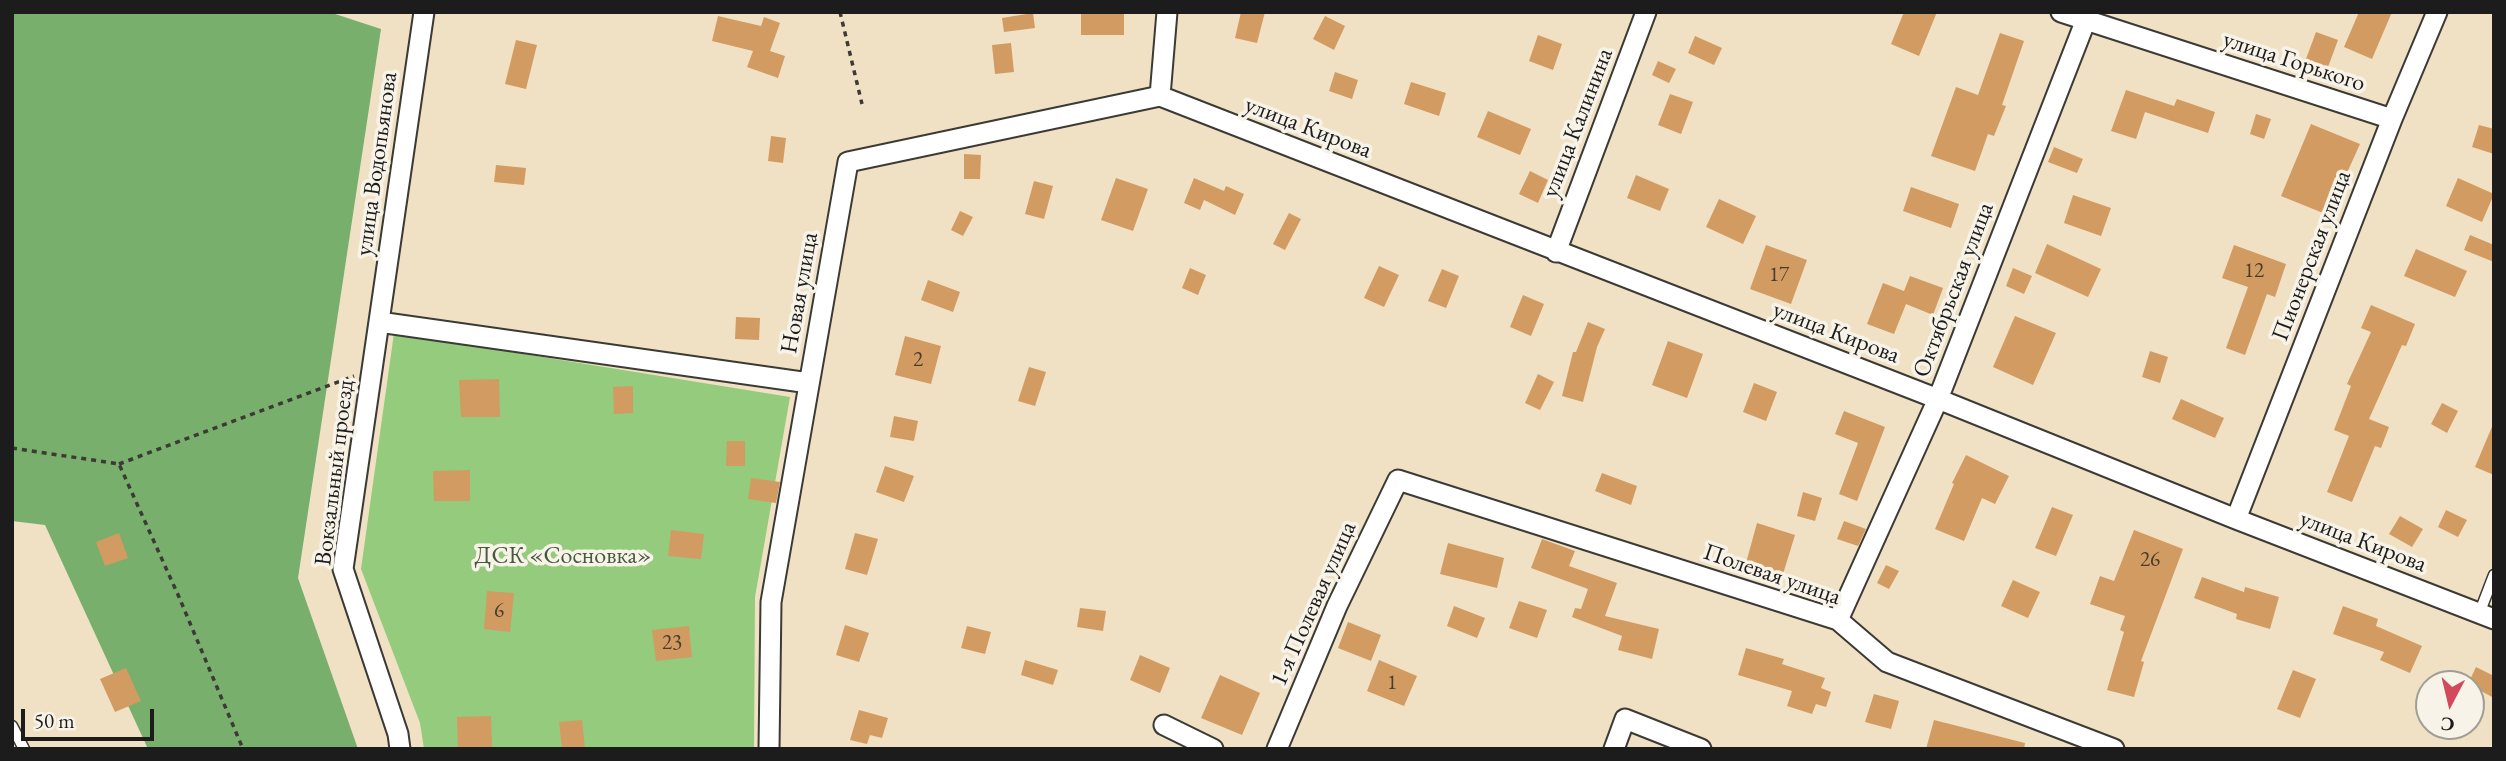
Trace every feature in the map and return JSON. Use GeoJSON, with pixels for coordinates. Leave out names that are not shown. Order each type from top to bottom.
{"type":"FeatureCollection","features":[{"type":"Feature","properties":{"kind":"street","name":"улица Водопьянова"},"geometry":{"type":"LineString","coordinates":[[379,322],[424,12]]}},
{"type":"Feature","properties":{"kind":"street"},"geometry":{"type":"LineString","coordinates":[[1160,96],[1167,12]]}},
{"type":"Feature","properties":{"kind":"street","name":"улица Калинина"},"geometry":{"type":"LineString","coordinates":[[1556,252],[1646,12]]}},
{"type":"Feature","properties":{"kind":"street","name":"улица Горького"},"geometry":{"type":"LineString","coordinates":[[2061,12],[2087,17],[2392,119]]}},
{"type":"Feature","properties":{"kind":"street","name":"Пионерская улица"},"geometry":{"type":"LineString","coordinates":[[2236,519],[2392,119],[2437,12]]}},
{"type":"Feature","properties":{"kind":"street","name":"Октябрьская улица"},"geometry":{"type":"LineString","coordinates":[[1838,620],[1938,399],[2087,17]]}},
{"type":"Feature","properties":{"kind":"street","name":"улица Кирова"},"geometry":{"type":"LineString","coordinates":[[1160,96],[2487,616]]}},
{"type":"Feature","properties":{"kind":"street","name":"Новая улица"},"geometry":{"type":"LineString","coordinates":[[769,749],[771,602],[848,162],[1160,96]]}},
{"type":"Feature","properties":{"kind":"street","name":"Вокзальный проезд"},"geometry":{"type":"LineString","coordinates":[[379,322],[343,569],[398,734],[400,749]]}},
{"type":"Feature","properties":{"kind":"street"},"geometry":{"type":"LineString","coordinates":[[379,322],[809,383]]}},
{"type":"Feature","properties":{"kind":"street","name":"Полевая улица"},"geometry":{"type":"LineString","coordinates":[[1398,480],[1838,620],[1887,662],[2114,749]]}},
{"type":"Feature","properties":{"kind":"street","name":"1-я Полевая улица"},"geometry":{"type":"LineString","coordinates":[[1277,749],[1338,606],[1398,480]]}},
{"type":"Feature","properties":{"kind":"street"},"geometry":{"type":"LineString","coordinates":[[1614,749],[1625,719],[1701,749]]}},
{"type":"Feature","properties":{"kind":"street"},"geometry":{"type":"LineString","coordinates":[[1164,725],[1213,749]]}},
{"type":"Feature","properties":{"kind":"lane"},"geometry":{"type":"LineString","coordinates":[[2487,616],[2494,575]]}},
{"type":"Feature","properties":{"kind":"lane"},"geometry":{"type":"LineString","coordinates":[[12,726],[24,749]]}},
{"type":"Feature","properties":{"kind":"path"},"geometry":{"type":"LineString","coordinates":[[840,12],[862,104]]}},
{"type":"Feature","properties":{"kind":"path"},"geometry":{"type":"LineString","coordinates":[[12,448],[119,464],[372,369]]}},
{"type":"Feature","properties":{"kind":"path"},"geometry":{"type":"LineString","coordinates":[[119,464],[243,749]]}},
{"type":"Feature","properties":{"kind":"green space"},"geometry":{"type":"Polygon","coordinates":[[[12,12],[329,12],[381,29],[298,578],[358,749],[148,749],[45,525],[12,521],[12,12]]]}},
{"type":"Feature","properties":{"kind":"green space","name":"ДСК «Сосновка»"},"geometry":{"type":"Polygon","coordinates":[[[394,333],[790,397],[755,597],[754,749],[424,749],[420,723],[361,569],[394,333]]]}},
{"type":"Feature","properties":{"kind":"building"},"geometry":{"type":"Polygon","coordinates":[[[1081,12],[1124,12],[1124,35],[1081,35],[1081,12]]]}},
{"type":"Feature","properties":{"kind":"building"},"geometry":{"type":"Polygon","coordinates":[[[1241,12],[1265,12],[1257,43],[1235,38],[1241,12]]]}},
{"type":"Feature","properties":{"kind":"building"},"geometry":{"type":"Polygon","coordinates":[[[1904,12],[1937,12],[1919,56],[1891,44],[1904,12]]]}},
{"type":"Feature","properties":{"kind":"building"},"geometry":{"type":"Polygon","coordinates":[[[2359,12],[2392,12],[2372,59],[2344,47],[2359,12]]]}},
{"type":"Feature","properties":{"kind":"building"},"geometry":{"type":"Polygon","coordinates":[[[1033,13],[1035,28],[1004,32],[1002,18],[1033,13]]]}},
{"type":"Feature","properties":{"kind":"building"},"geometry":{"type":"Polygon","coordinates":[[[718,16],[761,26],[764,17],[780,23],[770,51],[785,56],[778,78],[747,67],[753,51],[712,41],[718,16]]]}},
{"type":"Feature","properties":{"kind":"building"},"geometry":{"type":"Polygon","coordinates":[[[1325,16],[1345,26],[1334,50],[1313,39],[1325,16]]]}},
{"type":"Feature","properties":{"kind":"building"},"geometry":{"type":"Polygon","coordinates":[[[2316,32],[2338,40],[2325,75],[2303,67],[2316,32]]]}},
{"type":"Feature","properties":{"kind":"building"},"geometry":{"type":"Polygon","coordinates":[[[2000,33],[2024,41],[2002,105],[2006,106],[1994,136],[1988,134],[1975,171],[1931,156],[1956,87],[1978,95],[2000,33]]]}},
{"type":"Feature","properties":{"kind":"building"},"geometry":{"type":"Polygon","coordinates":[[[1538,35],[1562,44],[1553,70],[1529,61],[1538,35]]]}},
{"type":"Feature","properties":{"kind":"building"},"geometry":{"type":"Polygon","coordinates":[[[1695,36],[1722,48],[1714,65],[1688,53],[1695,36]]]}},
{"type":"Feature","properties":{"kind":"building"},"geometry":{"type":"Polygon","coordinates":[[[516,40],[537,45],[526,89],[505,84],[516,40]]]}},
{"type":"Feature","properties":{"kind":"building"},"geometry":{"type":"Polygon","coordinates":[[[1011,43],[1014,72],[995,74],[992,45],[1011,43]]]}},
{"type":"Feature","properties":{"kind":"building"},"geometry":{"type":"Polygon","coordinates":[[[1658,61],[1676,69],[1669,83],[1652,75],[1658,61]]]}},
{"type":"Feature","properties":{"kind":"building"},"geometry":{"type":"Polygon","coordinates":[[[1335,72],[1358,80],[1352,99],[1329,91],[1335,72]]]}},
{"type":"Feature","properties":{"kind":"building"},"geometry":{"type":"Polygon","coordinates":[[[1411,82],[1446,93],[1439,116],[1404,104],[1411,82]]]}},
{"type":"Feature","properties":{"kind":"building"},"geometry":{"type":"Polygon","coordinates":[[[2126,90],[2174,106],[2177,99],[2215,112],[2208,133],[2145,112],[2136,139],[2111,131],[2126,90]]]}},
{"type":"Feature","properties":{"kind":"building"},"geometry":{"type":"Polygon","coordinates":[[[1670,94],[1693,102],[1681,134],[1658,125],[1670,94]]]}},
{"type":"Feature","properties":{"kind":"building"},"geometry":{"type":"Polygon","coordinates":[[[1488,111],[1531,129],[1520,155],[1477,137],[1488,111]]]}},
{"type":"Feature","properties":{"kind":"building"},"geometry":{"type":"Polygon","coordinates":[[[2256,114],[2271,119],[2264,139],[2250,134],[2256,114]]]}},
{"type":"Feature","properties":{"kind":"building"},"geometry":{"type":"Polygon","coordinates":[[[2311,124],[2360,144],[2328,215],[2281,196],[2311,124]]]}},
{"type":"Feature","properties":{"kind":"building"},"geometry":{"type":"Polygon","coordinates":[[[2479,125],[2494,129],[2494,154],[2472,147],[2479,125]]]}},
{"type":"Feature","properties":{"kind":"building"},"geometry":{"type":"Polygon","coordinates":[[[771,136],[786,138],[783,163],[768,161],[771,136]]]}},
{"type":"Feature","properties":{"kind":"building"},"geometry":{"type":"Polygon","coordinates":[[[2054,147],[2083,159],[2077,173],[2048,162],[2054,147]]]}},
{"type":"Feature","properties":{"kind":"building"},"geometry":{"type":"Polygon","coordinates":[[[964,154],[981,155],[980,179],[964,179],[964,154]]]}},
{"type":"Feature","properties":{"kind":"building"},"geometry":{"type":"Polygon","coordinates":[[[496,165],[526,168],[524,185],[494,182],[496,165]]]}},
{"type":"Feature","properties":{"kind":"building"},"geometry":{"type":"Polygon","coordinates":[[[1530,171],[1548,180],[1538,203],[1519,194],[1530,171]]]}},
{"type":"Feature","properties":{"kind":"building"},"geometry":{"type":"Polygon","coordinates":[[[1636,175],[1669,189],[1660,211],[1627,198],[1636,175]]]}},
{"type":"Feature","properties":{"kind":"building"},"geometry":{"type":"Polygon","coordinates":[[[1116,178],[1148,189],[1133,231],[1101,220],[1116,178]]]}},
{"type":"Feature","properties":{"kind":"building"},"geometry":{"type":"Polygon","coordinates":[[[1194,178],[1224,191],[1226,186],[1244,194],[1235,215],[1204,200],[1200,210],[1184,203],[1194,178]]]}},
{"type":"Feature","properties":{"kind":"building"},"geometry":{"type":"Polygon","coordinates":[[[2458,178],[2494,194],[2482,222],[2446,206],[2458,178]]]}},
{"type":"Feature","properties":{"kind":"building"},"geometry":{"type":"Polygon","coordinates":[[[1034,181],[1053,186],[1044,219],[1025,214],[1034,181]]]}},
{"type":"Feature","properties":{"kind":"building"},"geometry":{"type":"Polygon","coordinates":[[[1911,187],[1959,204],[1951,228],[1903,211],[1911,187]]]}},
{"type":"Feature","properties":{"kind":"building"},"geometry":{"type":"Polygon","coordinates":[[[2073,195],[2111,208],[2101,236],[2064,223],[2073,195]]]}},
{"type":"Feature","properties":{"kind":"building"},"geometry":{"type":"Polygon","coordinates":[[[1719,199],[1756,216],[1743,244],[1706,227],[1719,199]]]}},
{"type":"Feature","properties":{"kind":"building"},"geometry":{"type":"Polygon","coordinates":[[[960,211],[973,217],[963,236],[951,230],[960,211]]]}},
{"type":"Feature","properties":{"kind":"building"},"geometry":{"type":"Polygon","coordinates":[[[1289,213],[1301,219],[1285,250],[1273,244],[1289,213]]]}},
{"type":"Feature","properties":{"kind":"building"},"geometry":{"type":"Polygon","coordinates":[[[2470,235],[2494,245],[2494,262],[2464,250],[2470,235]]]}},
{"type":"Feature","properties":{"kind":"building"},"geometry":{"type":"Polygon","coordinates":[[[2047,244],[2101,269],[2088,297],[2035,273],[2047,244]]]}},
{"type":"Feature","properties":{"kind":"building"},"geometry":{"type":"Polygon","coordinates":[[[1766,245],[1807,260],[1791,304],[1750,289],[1766,245]]]}},
{"type":"Feature","properties":{"kind":"building"},"geometry":{"type":"Polygon","coordinates":[[[2234,245],[2286,264],[2275,297],[2267,294],[2245,355],[2226,348],[2248,287],[2222,278],[2234,245]]]}},
{"type":"Feature","properties":{"kind":"building"},"geometry":{"type":"Polygon","coordinates":[[[2416,249],[2467,271],[2455,297],[2404,276],[2416,249]]]}},
{"type":"Feature","properties":{"kind":"building"},"geometry":{"type":"Polygon","coordinates":[[[1379,266],[1399,275],[1384,307],[1364,298],[1379,266]]]}},
{"type":"Feature","properties":{"kind":"building"},"geometry":{"type":"Polygon","coordinates":[[[1190,268],[1206,275],[1198,295],[1182,288],[1190,268]]]}},
{"type":"Feature","properties":{"kind":"building"},"geometry":{"type":"Polygon","coordinates":[[[2013,268],[2032,276],[2024,294],[2006,286],[2013,268]]]}},
{"type":"Feature","properties":{"kind":"building"},"geometry":{"type":"Polygon","coordinates":[[[1442,269],[1459,276],[1446,308],[1428,301],[1442,269]]]}},
{"type":"Feature","properties":{"kind":"building"},"geometry":{"type":"Polygon","coordinates":[[[1910,276],[1943,288],[1933,315],[1906,304],[1894,334],[1867,324],[1883,283],[1904,291],[1910,276]]]}},
{"type":"Feature","properties":{"kind":"building"},"geometry":{"type":"Polygon","coordinates":[[[928,280],[960,292],[953,312],[921,300],[928,280]]]}},
{"type":"Feature","properties":{"kind":"building"},"geometry":{"type":"Polygon","coordinates":[[[1523,295],[1544,304],[1531,336],[1510,327],[1523,295]]]}},
{"type":"Feature","properties":{"kind":"building"},"geometry":{"type":"Polygon","coordinates":[[[2371,305],[2415,324],[2406,346],[2402,345],[2369,419],[2389,427],[2381,448],[2375,446],[2352,502],[2327,492],[2349,436],[2334,430],[2351,386],[2347,384],[2371,332],[2361,328],[2371,305]]]}},
{"type":"Feature","properties":{"kind":"building"},"geometry":{"type":"Polygon","coordinates":[[[2015,316],[2056,333],[2033,385],[1993,367],[2015,316]]]}},
{"type":"Feature","properties":{"kind":"building"},"geometry":{"type":"Polygon","coordinates":[[[736,317],[760,318],[759,340],[735,339],[736,317]]]}},
{"type":"Feature","properties":{"kind":"building"},"geometry":{"type":"Polygon","coordinates":[[[1588,322],[1605,329],[1597,347],[1583,402],[1562,396],[1573,352],[1576,352],[1588,322]]]}},
{"type":"Feature","properties":{"kind":"building"},"geometry":{"type":"Polygon","coordinates":[[[905,336],[941,346],[931,384],[895,375],[905,336]]]}},
{"type":"Feature","properties":{"kind":"building"},"geometry":{"type":"Polygon","coordinates":[[[1668,341],[1703,354],[1687,398],[1652,385],[1668,341]]]}},
{"type":"Feature","properties":{"kind":"building"},"geometry":{"type":"Polygon","coordinates":[[[2150,351],[2168,357],[2160,383],[2142,377],[2150,351]]]}},
{"type":"Feature","properties":{"kind":"building"},"geometry":{"type":"Polygon","coordinates":[[[1029,367],[1046,372],[1035,406],[1018,401],[1029,367]]]}},
{"type":"Feature","properties":{"kind":"building"},"geometry":{"type":"Polygon","coordinates":[[[1538,374],[1554,382],[1540,410],[1525,403],[1538,374]]]}},
{"type":"Feature","properties":{"kind":"building"},"geometry":{"type":"Polygon","coordinates":[[[499,379],[500,417],[461,417],[459,380],[499,379]]]}},
{"type":"Feature","properties":{"kind":"building"},"geometry":{"type":"Polygon","coordinates":[[[1754,383],[1777,392],[1766,421],[1743,412],[1754,383]]]}},
{"type":"Feature","properties":{"kind":"building"},"geometry":{"type":"Polygon","coordinates":[[[633,386],[633,413],[614,414],[613,387],[633,386]]]}},
{"type":"Feature","properties":{"kind":"building"},"geometry":{"type":"Polygon","coordinates":[[[2181,399],[2224,418],[2215,438],[2172,419],[2181,399]]]}},
{"type":"Feature","properties":{"kind":"building"},"geometry":{"type":"Polygon","coordinates":[[[2442,403],[2458,411],[2447,433],[2431,424],[2442,403]]]}},
{"type":"Feature","properties":{"kind":"building"},"geometry":{"type":"Polygon","coordinates":[[[1844,411],[1885,427],[1857,501],[1839,494],[1858,443],[1835,434],[1844,411]]]}},
{"type":"Feature","properties":{"kind":"building"},"geometry":{"type":"Polygon","coordinates":[[[894,416],[918,421],[914,441],[890,437],[894,416]]]}},
{"type":"Feature","properties":{"kind":"building"},"geometry":{"type":"Polygon","coordinates":[[[2494,422],[2494,475],[2475,467],[2494,422]]]}},
{"type":"Feature","properties":{"kind":"building"},"geometry":{"type":"Polygon","coordinates":[[[727,441],[745,441],[745,466],[726,466],[727,441]]]}},
{"type":"Feature","properties":{"kind":"building"},"geometry":{"type":"Polygon","coordinates":[[[1966,455],[2009,476],[1995,504],[1982,498],[1964,541],[1935,529],[1966,455]]]}},
{"type":"Feature","properties":{"kind":"building"},"geometry":{"type":"Polygon","coordinates":[[[885,466],[914,476],[904,502],[876,492],[885,466]]]}},
{"type":"Feature","properties":{"kind":"building"},"geometry":{"type":"Polygon","coordinates":[[[470,470],[470,501],[434,501],[433,471],[470,470]]]}},
{"type":"Feature","properties":{"kind":"building"},"geometry":{"type":"Polygon","coordinates":[[[1602,473],[1637,486],[1631,505],[1595,491],[1602,473]]]}},
{"type":"Feature","properties":{"kind":"building"},"geometry":{"type":"Polygon","coordinates":[[[751,478],[780,482],[776,503],[748,499],[751,478]]]}},
{"type":"Feature","properties":{"kind":"building"},"geometry":{"type":"Polygon","coordinates":[[[1803,492],[1822,498],[1815,521],[1797,516],[1803,492]]]}},
{"type":"Feature","properties":{"kind":"building"},"geometry":{"type":"Polygon","coordinates":[[[2052,507],[2073,515],[2056,556],[2035,548],[2052,507]]]}},
{"type":"Feature","properties":{"kind":"building"},"geometry":{"type":"Polygon","coordinates":[[[2446,510],[2467,520],[2458,537],[2438,527],[2446,510]]]}},
{"type":"Feature","properties":{"kind":"building"},"geometry":{"type":"Polygon","coordinates":[[[2400,516],[2423,529],[2412,547],[2389,534],[2400,516]]]}},
{"type":"Feature","properties":{"kind":"building"},"geometry":{"type":"Polygon","coordinates":[[[1844,521],[1866,529],[1858,546],[1837,539],[1844,521]]]}},
{"type":"Feature","properties":{"kind":"building"},"geometry":{"type":"Polygon","coordinates":[[[1757,523],[1795,535],[1783,574],[1746,563],[1757,523]]]}},
{"type":"Feature","properties":{"kind":"building"},"geometry":{"type":"Polygon","coordinates":[[[671,530],[704,534],[701,559],[668,556],[671,530]]]}},
{"type":"Feature","properties":{"kind":"building"},"geometry":{"type":"Polygon","coordinates":[[[2134,530],[2183,549],[2141,661],[2144,662],[2134,697],[2107,690],[2124,632],[2120,630],[2125,616],[2090,604],[2100,576],[2114,581],[2134,530]]]}},
{"type":"Feature","properties":{"kind":"building"},"geometry":{"type":"Polygon","coordinates":[[[119,533],[128,558],[105,566],[96,542],[119,533]]]}},
{"type":"Feature","properties":{"kind":"building"},"geometry":{"type":"Polygon","coordinates":[[[855,533],[878,539],[867,575],[845,569],[855,533]]]}},
{"type":"Feature","properties":{"kind":"building"},"geometry":{"type":"Polygon","coordinates":[[[1542,539],[1575,551],[1569,566],[1617,583],[1605,616],[1659,629],[1652,659],[1618,650],[1622,636],[1572,617],[1575,608],[1581,609],[1588,589],[1531,568],[1542,539]]]}},
{"type":"Feature","properties":{"kind":"building"},"geometry":{"type":"Polygon","coordinates":[[[1448,543],[1504,558],[1497,588],[1440,574],[1448,543]]]}},
{"type":"Feature","properties":{"kind":"building"},"geometry":{"type":"Polygon","coordinates":[[[1886,565],[1899,571],[1889,589],[1877,583],[1886,565]]]}},
{"type":"Feature","properties":{"kind":"building"},"geometry":{"type":"Polygon","coordinates":[[[2202,577],[2244,592],[2245,587],[2279,597],[2270,629],[2236,619],[2237,614],[2194,598],[2202,577]]]}},
{"type":"Feature","properties":{"kind":"building"},"geometry":{"type":"Polygon","coordinates":[[[2013,580],[2040,592],[2028,618],[2001,606],[2013,580]]]}},
{"type":"Feature","properties":{"kind":"building"},"geometry":{"type":"Polygon","coordinates":[[[487,591],[514,593],[510,632],[484,629],[487,591]]]}},
{"type":"Feature","properties":{"kind":"building"},"geometry":{"type":"Polygon","coordinates":[[[1519,601],[1547,610],[1537,638],[1509,628],[1519,601]]]}},
{"type":"Feature","properties":{"kind":"building"},"geometry":{"type":"Polygon","coordinates":[[[1454,606],[1485,618],[1477,638],[1447,626],[1454,606]]]}},
{"type":"Feature","properties":{"kind":"building"},"geometry":{"type":"Polygon","coordinates":[[[2343,606],[2378,619],[2376,626],[2422,646],[2410,673],[2380,660],[2384,652],[2333,634],[2343,606]]]}},
{"type":"Feature","properties":{"kind":"building"},"geometry":{"type":"Polygon","coordinates":[[[1080,608],[1106,611],[1103,631],[1077,627],[1080,608]]]}},
{"type":"Feature","properties":{"kind":"building"},"geometry":{"type":"Polygon","coordinates":[[[1348,622],[1381,635],[1371,661],[1338,648],[1348,622]]]}},
{"type":"Feature","properties":{"kind":"building"},"geometry":{"type":"Polygon","coordinates":[[[845,625],[869,633],[859,662],[836,655],[845,625]]]}},
{"type":"Feature","properties":{"kind":"building"},"geometry":{"type":"Polygon","coordinates":[[[689,626],[692,657],[656,661],[652,630],[689,626]]]}},
{"type":"Feature","properties":{"kind":"building"},"geometry":{"type":"Polygon","coordinates":[[[967,626],[991,632],[985,654],[961,648],[967,626]]]}},
{"type":"Feature","properties":{"kind":"building"},"geometry":{"type":"Polygon","coordinates":[[[1746,648],[1784,659],[1782,664],[1825,678],[1821,688],[1831,692],[1826,707],[1816,704],[1812,714],[1787,706],[1792,691],[1738,675],[1746,648]]]}},
{"type":"Feature","properties":{"kind":"building"},"geometry":{"type":"Polygon","coordinates":[[[1140,655],[1170,668],[1160,693],[1130,680],[1140,655]]]}},
{"type":"Feature","properties":{"kind":"building"},"geometry":{"type":"Polygon","coordinates":[[[1025,660],[1058,670],[1053,685],[1021,675],[1025,660]]]}},
{"type":"Feature","properties":{"kind":"building"},"geometry":{"type":"Polygon","coordinates":[[[1379,660],[1417,676],[1404,706],[1367,691],[1379,660]]]}},
{"type":"Feature","properties":{"kind":"building"},"geometry":{"type":"Polygon","coordinates":[[[126,668],[141,701],[115,712],[100,679],[126,668]]]}},
{"type":"Feature","properties":{"kind":"building"},"geometry":{"type":"Polygon","coordinates":[[[2293,670],[2316,679],[2300,718],[2277,709],[2293,670]]]}},
{"type":"Feature","properties":{"kind":"building"},"geometry":{"type":"Polygon","coordinates":[[[2485,672],[2494,676],[2494,698],[2485,693],[2485,672]]]}},
{"type":"Feature","properties":{"kind":"building"},"geometry":{"type":"Polygon","coordinates":[[[1220,675],[1260,693],[1242,735],[1201,718],[1220,675]]]}},
{"type":"Feature","properties":{"kind":"building"},"geometry":{"type":"Polygon","coordinates":[[[1874,694],[1899,701],[1891,729],[1865,722],[1874,694]]]}},
{"type":"Feature","properties":{"kind":"building"},"geometry":{"type":"Polygon","coordinates":[[[859,710],[888,718],[882,738],[870,735],[867,744],[850,740],[859,710]]]}},
{"type":"Feature","properties":{"kind":"building"},"geometry":{"type":"Polygon","coordinates":[[[491,716],[492,749],[458,749],[457,717],[491,716]]]}},
{"type":"Feature","properties":{"kind":"building"},"geometry":{"type":"Polygon","coordinates":[[[582,720],[585,749],[562,749],[559,722],[582,720]]]}},
{"type":"Feature","properties":{"kind":"building"},"geometry":{"type":"Polygon","coordinates":[[[1934,720],[2025,743],[2024,749],[1926,749],[1934,720]]]}}]}
